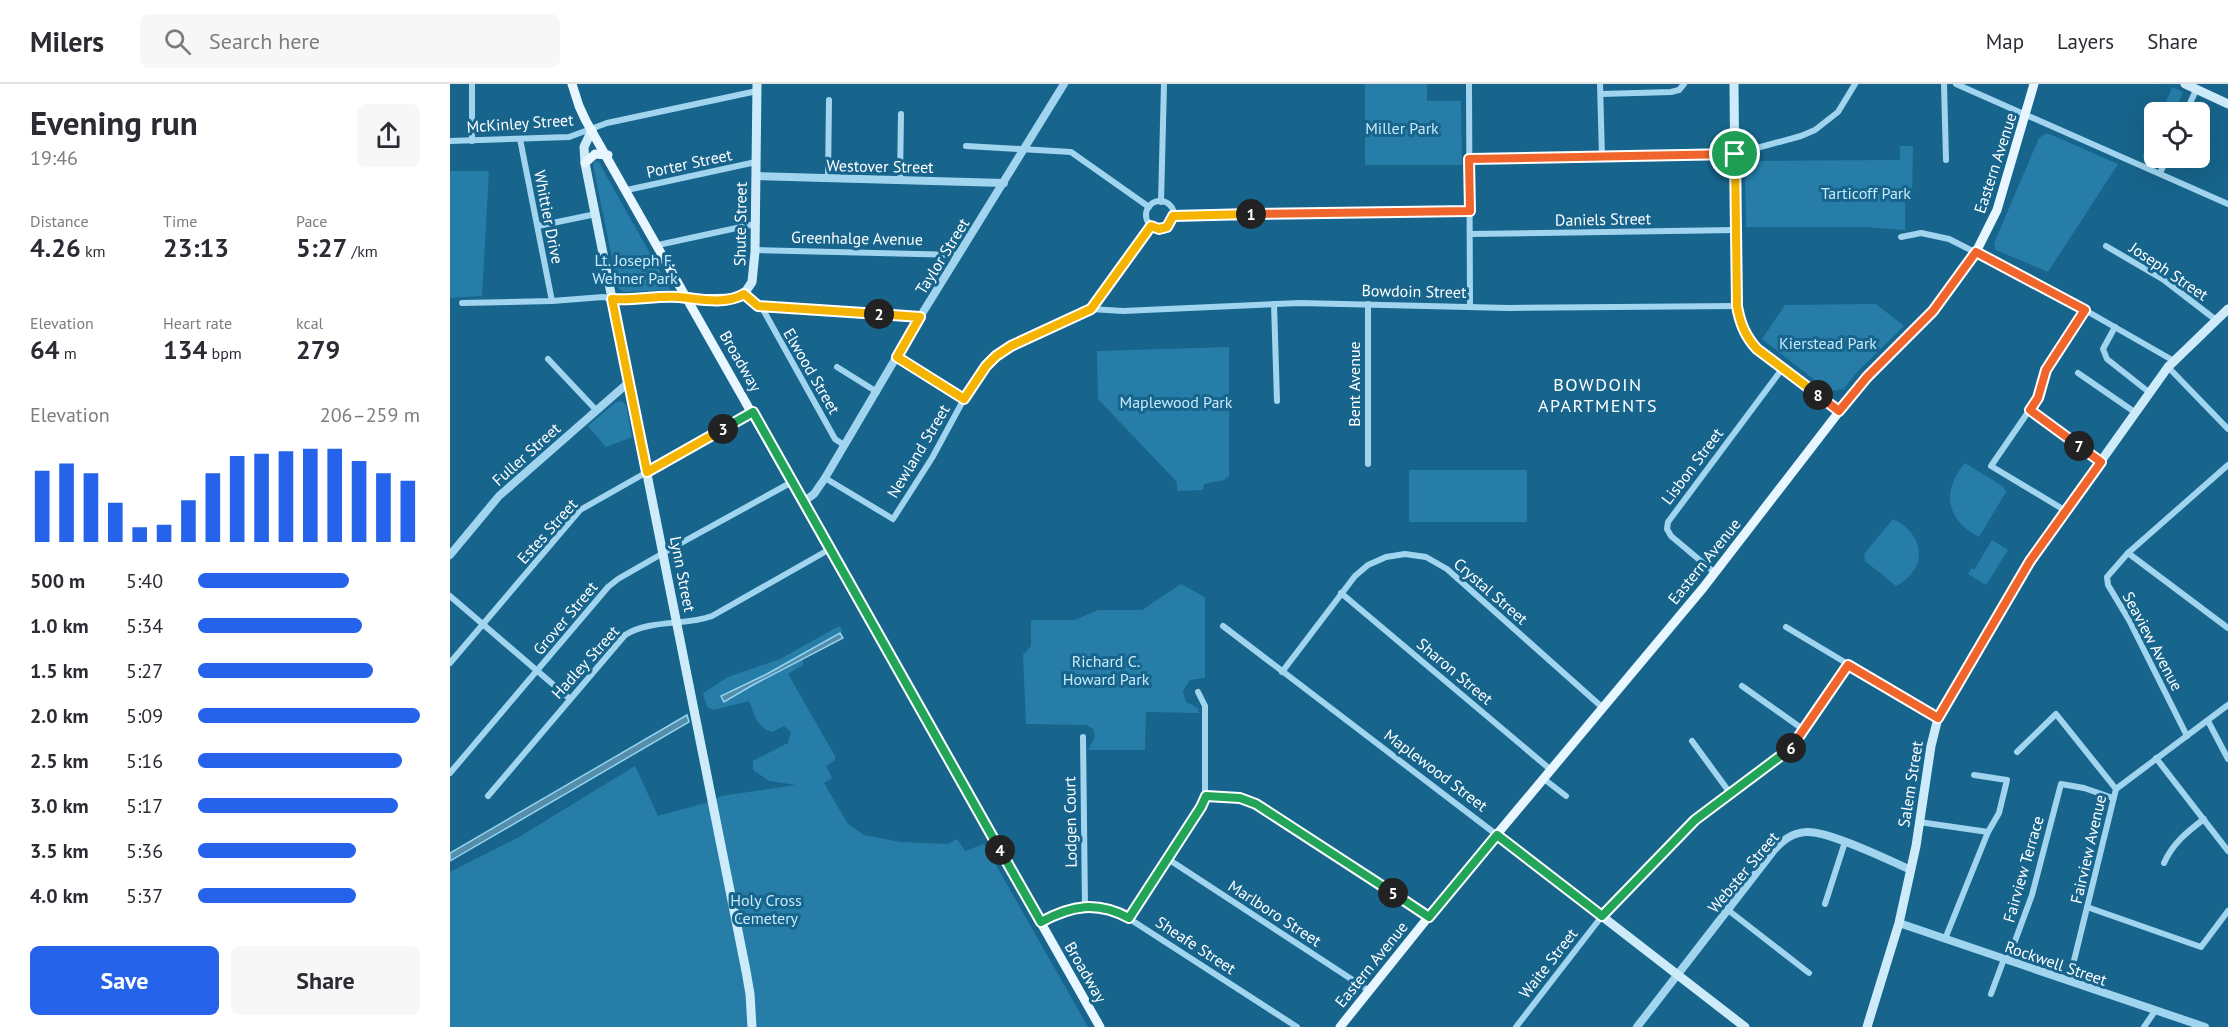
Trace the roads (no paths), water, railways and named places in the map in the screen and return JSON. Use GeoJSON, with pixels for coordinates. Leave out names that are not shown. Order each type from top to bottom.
{"type":"FeatureCollection","features":[{"type":"Feature","properties":{"kind":"main road","name":"Broadway"},"geometry":{"type":"LineString","coordinates":[[573,84],[579,106],[592,130],[1100,1027]]}},
{"type":"Feature","properties":{"kind":"main road"},"geometry":{"type":"LineString","coordinates":[[1734,84],[1737,306],[1741,325],[1757,349],[1839,411]]}},
{"type":"Feature","properties":{"kind":"main road","name":"Eastern Avenue"},"geometry":{"type":"LineString","coordinates":[[1340,1027],[1368,990],[1715,573],[1867,377],[1933,311],[1976,252],[1997,210],[2034,84]]}},
{"type":"Feature","properties":{"kind":"main road"},"geometry":{"type":"LineString","coordinates":[[2185,84],[2228,104]]}},
{"type":"Feature","properties":{"kind":"main road","name":"Shute Street"},"geometry":{"type":"LineString","coordinates":[[744,294],[753,278],[755,250],[757,88]]}},
{"type":"Feature","properties":{"kind":"main road","name":"Lynn Street"},"geometry":{"type":"LineString","coordinates":[[592,130],[584,147],[585,163],[746,971],[752,1027]]}},
{"type":"Feature","properties":{"kind":"main road"},"geometry":{"type":"LineString","coordinates":[[585,163],[595,154],[608,155]]}},
{"type":"Feature","properties":{"kind":"main road"},"geometry":{"type":"LineString","coordinates":[[689,299],[734,299],[744,294]]}},
{"type":"Feature","properties":{"kind":"main road","name":"Salem Street"},"geometry":{"type":"LineString","coordinates":[[1867,1027],[1899,923],[1911,870],[1931,746],[1938,718],[2030,561],[2171,364],[2228,309]]}},
{"type":"Feature","properties":{"kind":"main road","name":"Maplewood Street"},"geometry":{"type":"LineString","coordinates":[[1497,835],[1745,1027]]}},
{"type":"Feature","properties":{"kind":"street"},"geometry":{"type":"LineString","coordinates":[[472,84],[472,141]]}},
{"type":"Feature","properties":{"kind":"street","name":"Taylor Street"},"geometry":{"type":"LineString","coordinates":[[803,502],[814,494],[825,478],[920,317],[1064,84]]}},
{"type":"Feature","properties":{"kind":"street"},"geometry":{"type":"LineString","coordinates":[[1161,202],[1164,84]]}},
{"type":"Feature","properties":{"kind":"street"},"geometry":{"type":"LineString","coordinates":[[1469,84],[1470,305]]}},
{"type":"Feature","properties":{"kind":"street"},"geometry":{"type":"LineString","coordinates":[[1600,84],[1602,157]]}},
{"type":"Feature","properties":{"kind":"street"},"geometry":{"type":"LineString","coordinates":[[1601,94],[1671,92],[1679,90],[1684,84]]}},
{"type":"Feature","properties":{"kind":"street"},"geometry":{"type":"LineString","coordinates":[[1469,159],[1735,154],[1815,130],[1838,112],[1855,84]]}},
{"type":"Feature","properties":{"kind":"street"},"geometry":{"type":"LineString","coordinates":[[1944,84],[1947,160]]}},
{"type":"Feature","properties":{"kind":"street"},"geometry":{"type":"LineString","coordinates":[[1956,84],[2228,204]]}},
{"type":"Feature","properties":{"kind":"street","name":"McKinley Street"},"geometry":{"type":"LineString","coordinates":[[450,141],[569,137],[607,123],[757,88]]}},
{"type":"Feature","properties":{"kind":"street"},"geometry":{"type":"LineString","coordinates":[[2191,102],[2196,90]]}},
{"type":"Feature","properties":{"kind":"street"},"geometry":{"type":"LineString","coordinates":[[828,178],[829,100]]}},
{"type":"Feature","properties":{"kind":"street"},"geometry":{"type":"LineString","coordinates":[[900,180],[901,114]]}},
{"type":"Feature","properties":{"kind":"street","name":"Whittier Drive"},"geometry":{"type":"LineString","coordinates":[[520,139],[552,301]]}},
{"type":"Feature","properties":{"kind":"street"},"geometry":{"type":"LineString","coordinates":[[966,146],[1071,152],[1149,207]]}},
{"type":"Feature","properties":{"kind":"street","name":"Porter Street"},"geometry":{"type":"LineString","coordinates":[[627,190],[756,162]]}},
{"type":"Feature","properties":{"kind":"street"},"geometry":{"type":"LineString","coordinates":[[2160,173],[2162,168]]}},
{"type":"Feature","properties":{"kind":"street","name":"Westover Street"},"geometry":{"type":"LineString","coordinates":[[756,177],[1004,183]]}},
{"type":"Feature","properties":{"kind":"street"},"geometry":{"type":"LineString","coordinates":[[1161,202],[1170,207],[1173,216],[1167,227],[1159,229],[1151,226],[1146,217],[1149,207],[1161,202]]}},
{"type":"Feature","properties":{"kind":"street"},"geometry":{"type":"LineString","coordinates":[[1173,216],[1470,211]]}},
{"type":"Feature","properties":{"kind":"street"},"geometry":{"type":"LineString","coordinates":[[538,226],[596,214]]}},
{"type":"Feature","properties":{"kind":"street"},"geometry":{"type":"LineString","coordinates":[[658,245],[755,224]]}},
{"type":"Feature","properties":{"kind":"street","name":"Newland Street"},"geometry":{"type":"LineString","coordinates":[[825,478],[893,519],[986,366],[996,356],[1020,341],[1091,309],[1151,226]]}},
{"type":"Feature","properties":{"kind":"street","name":"Daniels Street"},"geometry":{"type":"LineString","coordinates":[[1470,234],[1736,230]]}},
{"type":"Feature","properties":{"kind":"street"},"geometry":{"type":"LineString","coordinates":[[1901,237],[1914,234],[1940,236],[1976,252],[2115,327],[2171,364],[2228,429]]}},
{"type":"Feature","properties":{"kind":"street","name":"Joseph Street"},"geometry":{"type":"LineString","coordinates":[[2106,246],[2164,280],[2216,320]]}},
{"type":"Feature","properties":{"kind":"street","name":"Greenhalge Avenue"},"geometry":{"type":"LineString","coordinates":[[755,250],[959,255]]}},
{"type":"Feature","properties":{"kind":"street"},"geometry":{"type":"LineString","coordinates":[[744,294],[758,306],[920,317]]}},
{"type":"Feature","properties":{"kind":"street"},"geometry":{"type":"LineString","coordinates":[[462,303],[552,301],[603,297],[689,299]]}},
{"type":"Feature","properties":{"kind":"street"},"geometry":{"type":"LineString","coordinates":[[1274,304],[1277,401]]}},
{"type":"Feature","properties":{"kind":"street","name":"Bowdoin Street"},"geometry":{"type":"LineString","coordinates":[[1091,309],[1123,311],[1274,304],[1470,305],[1509,308],[1737,306]]}},
{"type":"Feature","properties":{"kind":"street","name":"Bent Avenue"},"geometry":{"type":"LineString","coordinates":[[1368,304],[1368,464]]}},
{"type":"Feature","properties":{"kind":"street","name":"Elwood Street"},"geometry":{"type":"LineString","coordinates":[[761,306],[835,439],[844,446]]}},
{"type":"Feature","properties":{"kind":"street"},"geometry":{"type":"LineString","coordinates":[[2066,511],[1991,466],[2038,398],[2046,370],[2085,310]]}},
{"type":"Feature","properties":{"kind":"street"},"geometry":{"type":"LineString","coordinates":[[2115,327],[2103,349],[2107,359],[2150,393]]}},
{"type":"Feature","properties":{"kind":"street"},"geometry":{"type":"LineString","coordinates":[[897,357],[964,399]]}},
{"type":"Feature","properties":{"kind":"street"},"geometry":{"type":"LineString","coordinates":[[548,359],[596,410]]}},
{"type":"Feature","properties":{"kind":"street"},"geometry":{"type":"LineString","coordinates":[[837,367],[877,392]]}},
{"type":"Feature","properties":{"kind":"street","name":"Lisbon Street"},"geometry":{"type":"LineString","coordinates":[[1715,573],[1672,538],[1668,532],[1668,522],[1782,369]]}},
{"type":"Feature","properties":{"kind":"street"},"geometry":{"type":"LineString","coordinates":[[2078,373],[2136,413]]}},
{"type":"Feature","properties":{"kind":"street","name":"Fuller Street"},"geometry":{"type":"LineString","coordinates":[[450,555],[491,504],[629,382]]}},
{"type":"Feature","properties":{"kind":"street"},"geometry":{"type":"LineString","coordinates":[[2030,410],[2101,462]]}},
{"type":"Feature","properties":{"kind":"street","name":"Estes Street"},"geometry":{"type":"LineString","coordinates":[[450,663],[580,510],[753,412]]}},
{"type":"Feature","properties":{"kind":"street","name":"Seaview Avenue"},"geometry":{"type":"LineString","coordinates":[[2187,736],[2129,621],[2108,585],[2107,577],[2128,553],[2228,465]]}},
{"type":"Feature","properties":{"kind":"street","name":"Grover Street"},"geometry":{"type":"LineString","coordinates":[[450,773],[608,587],[618,579],[792,482]]}},
{"type":"Feature","properties":{"kind":"street","name":"Hadley Street"},"geometry":{"type":"LineString","coordinates":[[488,796],[625,635],[639,628],[700,620],[712,616],[830,549]]}},
{"type":"Feature","properties":{"kind":"street"},"geometry":{"type":"LineString","coordinates":[[2128,553],[2228,628]]}},
{"type":"Feature","properties":{"kind":"street","name":"Crystal Street"},"geometry":{"type":"LineString","coordinates":[[1282,672],[1361,570],[1386,557],[1415,555],[1436,562],[1447,569],[1603,708]]}},
{"type":"Feature","properties":{"kind":"street","name":"Sharon Street"},"geometry":{"type":"LineString","coordinates":[[1341,593],[1551,770]]}},
{"type":"Feature","properties":{"kind":"street"},"geometry":{"type":"LineString","coordinates":[[450,596],[570,699]]}},
{"type":"Feature","properties":{"kind":"street","name":"Maplewood Street"},"geometry":{"type":"LineString","coordinates":[[1223,626],[1497,835]]}},
{"type":"Feature","properties":{"kind":"street"},"geometry":{"type":"LineString","coordinates":[[1786,627],[1938,718]]}},
{"type":"Feature","properties":{"kind":"street","name":"Waite Street"},"geometry":{"type":"LineString","coordinates":[[1516,1027],[1602,916],[1692,822],[1785,753],[1804,730],[1848,665]]}},
{"type":"Feature","properties":{"kind":"street"},"geometry":{"type":"LineString","coordinates":[[1742,686],[1804,730]]}},
{"type":"Feature","properties":{"kind":"street"},"geometry":{"type":"LineString","coordinates":[[1129,918],[1206,796],[1205,706],[1198,692]]}},
{"type":"Feature","properties":{"kind":"street","name":"Fairview Avenue"},"geometry":{"type":"LineString","coordinates":[[2069,981],[2116,789],[2228,705]]}},
{"type":"Feature","properties":{"kind":"street"},"geometry":{"type":"LineString","coordinates":[[2017,752],[2056,714],[2116,789]]}},
{"type":"Feature","properties":{"kind":"street"},"geometry":{"type":"LineString","coordinates":[[2208,721],[2228,759]]}},
{"type":"Feature","properties":{"kind":"street","name":"Lodgen Court"},"geometry":{"type":"LineString","coordinates":[[1083,737],[1085,907]]}},
{"type":"Feature","properties":{"kind":"street"},"geometry":{"type":"LineString","coordinates":[[1692,741],[1730,793]]}},
{"type":"Feature","properties":{"kind":"street"},"geometry":{"type":"LineString","coordinates":[[2157,758],[2228,850]]}},
{"type":"Feature","properties":{"kind":"street"},"geometry":{"type":"LineString","coordinates":[[1945,939],[1988,832],[1999,813],[2007,780],[1974,775]]}},
{"type":"Feature","properties":{"kind":"street"},"geometry":{"type":"LineString","coordinates":[[1544,779],[1566,796]]}},
{"type":"Feature","properties":{"kind":"street","name":"Fairview Terrace"},"geometry":{"type":"LineString","coordinates":[[1991,994],[2032,895],[2061,784],[2084,788],[2113,798]]}},
{"type":"Feature","properties":{"kind":"street"},"geometry":{"type":"LineString","coordinates":[[1206,796],[1240,798],[1256,804],[1429,917]]}},
{"type":"Feature","properties":{"kind":"street"},"geometry":{"type":"LineString","coordinates":[[2164,863],[2179,839],[2204,819]]}},
{"type":"Feature","properties":{"kind":"street"},"geometry":{"type":"LineString","coordinates":[[1919,822],[1988,832]]}},
{"type":"Feature","properties":{"kind":"street","name":"Webster Street"},"geometry":{"type":"LineString","coordinates":[[1637,1027],[1780,844],[1790,837],[1802,832],[1814,832],[1845,842],[1911,870]]}},
{"type":"Feature","properties":{"kind":"street"},"geometry":{"type":"LineString","coordinates":[[1825,904],[1845,842]]}},
{"type":"Feature","properties":{"kind":"street","name":"Marlboro Street"},"geometry":{"type":"LineString","coordinates":[[1168,859],[1368,990]]}},
{"type":"Feature","properties":{"kind":"street","name":"Sheafe Street"},"geometry":{"type":"LineString","coordinates":[[1041,922],[1060,912],[1085,907],[1107,909],[1129,918],[1296,1027]]}},
{"type":"Feature","properties":{"kind":"street"},"geometry":{"type":"LineString","coordinates":[[2087,907],[2201,947],[2228,911]]}},
{"type":"Feature","properties":{"kind":"street"},"geometry":{"type":"LineString","coordinates":[[1728,910],[1809,973]]}},
{"type":"Feature","properties":{"kind":"street","name":"Rockwell Street"},"geometry":{"type":"LineString","coordinates":[[1899,923],[2205,1027]]}},
{"type":"Feature","properties":{"kind":"street"},"geometry":{"type":"LineString","coordinates":[[2144,1027],[2155,1011]]}},
{"type":"Feature","properties":{"kind":"district","name":"BOWDOIN APARTMENTS"},"geometry":{"type":"Point","coordinates":[1598,395]}},
{"type":"Feature","properties":{"kind":"park label","name":"Miller Park"},"geometry":{"type":"Point","coordinates":[1402,128]}},
{"type":"Feature","properties":{"kind":"park label","name":"Tarticoff Park"},"geometry":{"type":"Point","coordinates":[1866,193]}},
{"type":"Feature","properties":{"kind":"park label","name":"Lt. Joseph F. Wehner Park"},"geometry":{"type":"Point","coordinates":[635,269]}},
{"type":"Feature","properties":{"kind":"park label","name":"Kierstead Park"},"geometry":{"type":"Point","coordinates":[1828,343]}},
{"type":"Feature","properties":{"kind":"park label","name":"Maplewood Park"},"geometry":{"type":"Point","coordinates":[1176,402]}},
{"type":"Feature","properties":{"kind":"park label","name":"Richard C. Howard Park"},"geometry":{"type":"Point","coordinates":[1106,670]}},
{"type":"Feature","properties":{"kind":"park label","name":"Holy Cross Cemetery"},"geometry":{"type":"Point","coordinates":[766,909]}}]}
